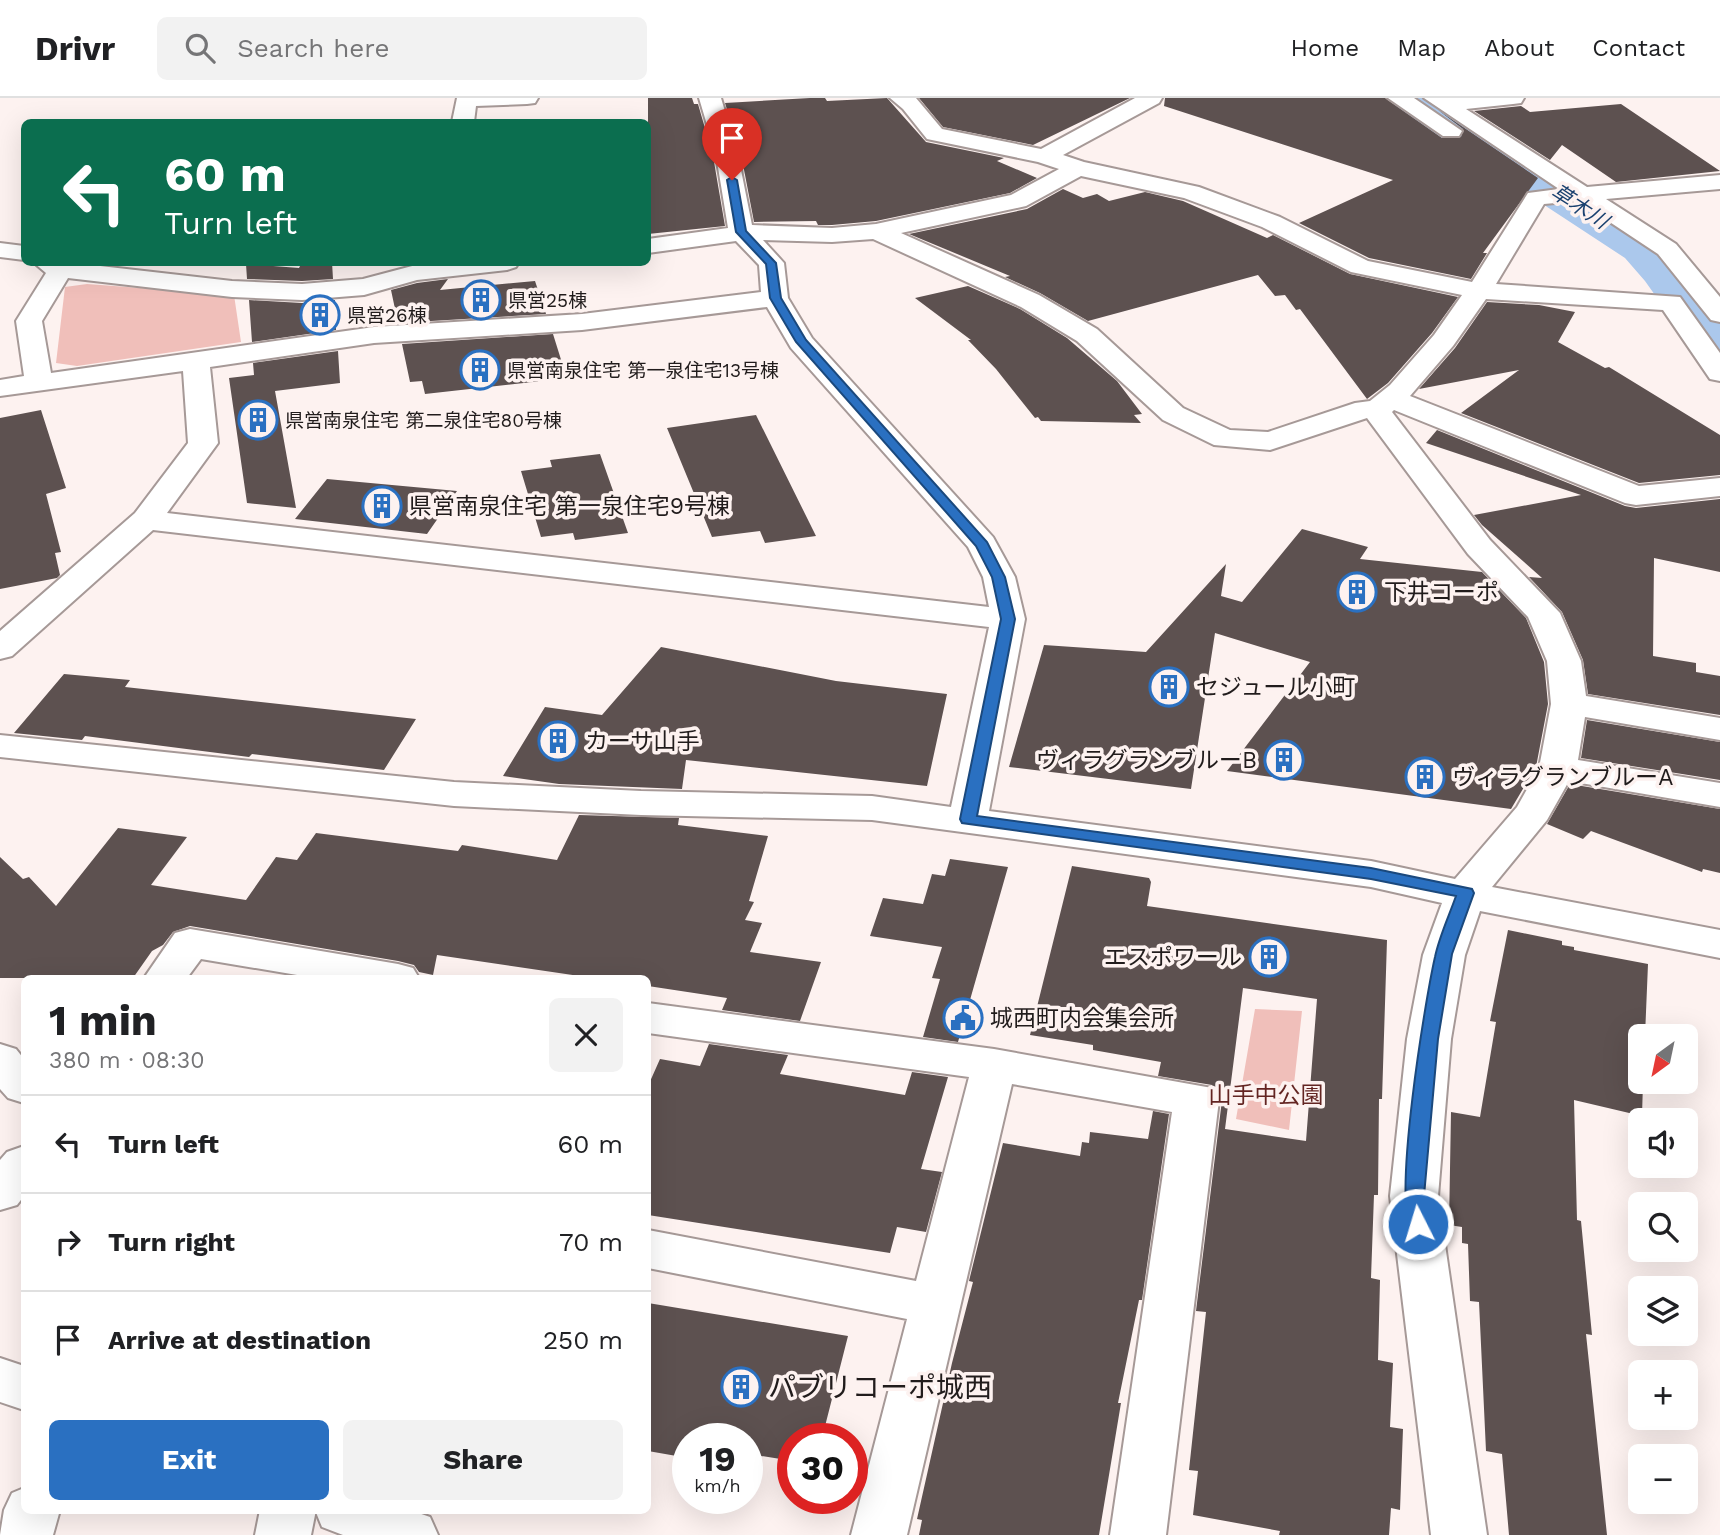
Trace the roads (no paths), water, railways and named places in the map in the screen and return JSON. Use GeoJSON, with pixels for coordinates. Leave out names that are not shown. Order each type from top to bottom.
{"type":"FeatureCollection","features":[{"type":"Feature","properties":{"kind":"street"},"geometry":{"type":"LineString","coordinates":[[463,119],[466,100],[527,98]]}},
{"type":"Feature","properties":{"kind":"street"},"geometry":{"type":"LineString","coordinates":[[719,98],[710,98],[727,155],[741,232],[771,263],[775,298],[801,342],[982,544],[999,577],[1008,619],[968,819]]}},
{"type":"Feature","properties":{"kind":"street"},"geometry":{"type":"LineString","coordinates":[[1044,156],[1151,98]]}},
{"type":"Feature","properties":{"kind":"street"},"geometry":{"type":"LineString","coordinates":[[1399,98],[1568,196],[1667,249],[1697,306],[1720,373]]}},
{"type":"Feature","properties":{"kind":"street"},"geometry":{"type":"LineString","coordinates":[[1440,101],[1513,98]]}},
{"type":"Feature","properties":{"kind":"street"},"geometry":{"type":"LineString","coordinates":[[913,100],[935,134],[1044,156],[1078,168],[1191,192],[1271,222],[1360,267],[1479,291],[1697,306]]}},
{"type":"Feature","properties":{"kind":"street"},"geometry":{"type":"LineString","coordinates":[[1440,101],[1568,196]]}},
{"type":"Feature","properties":{"kind":"street"},"geometry":{"type":"LineString","coordinates":[[651,246],[741,232],[832,235],[876,231],[1018,201],[1078,168]]}},
{"type":"Feature","properties":{"kind":"street"},"geometry":{"type":"LineString","coordinates":[[1384,405],[1421,367],[1479,291],[1536,198],[1720,182]]}},
{"type":"Feature","properties":{"kind":"street"},"geometry":{"type":"LineString","coordinates":[[876,231],[1041,307],[1087,335],[1173,414],[1224,439],[1270,441],[1384,405],[1636,496],[1720,487]]}},
{"type":"Feature","properties":{"kind":"street"},"geometry":{"type":"LineString","coordinates":[[0,250],[21,253]]}},
{"type":"Feature","properties":{"kind":"street"},"geometry":{"type":"LineString","coordinates":[[39,382],[29,321],[53,266],[232,289],[302,292],[364,287],[416,273],[474,266]]}},
{"type":"Feature","properties":{"kind":"street"},"geometry":{"type":"LineString","coordinates":[[0,388],[374,335],[582,322],[775,298]]}},
{"type":"Feature","properties":{"kind":"street"},"geometry":{"type":"LineString","coordinates":[[0,649],[146,520],[203,443],[196,360]]}},
{"type":"Feature","properties":{"kind":"street"},"geometry":{"type":"LineString","coordinates":[[1384,405],[1479,547],[1543,613],[1564,661],[1569,704],[1558,768],[1533,812],[1466,893],[1444,954],[1429,1039],[1414,1196],[1459,1535]]}},
{"type":"Feature","properties":{"kind":"street"},"geometry":{"type":"LineString","coordinates":[[146,520],[1008,619]]}},
{"type":"Feature","properties":{"kind":"street"},"geometry":{"type":"LineString","coordinates":[[1569,704],[1720,729]]}},
{"type":"Feature","properties":{"kind":"street"},"geometry":{"type":"LineString","coordinates":[[0,746],[454,794],[641,803],[872,808],[968,819],[1371,874],[1531,909],[1720,944]]}},
{"type":"Feature","properties":{"kind":"street"},"geometry":{"type":"LineString","coordinates":[[1558,768],[1720,795]]}},
{"type":"Feature","properties":{"kind":"street"},"geometry":{"type":"LineString","coordinates":[[167,975],[190,943],[380,975]]}},
{"type":"Feature","properties":{"kind":"street"},"geometry":{"type":"LineString","coordinates":[[651,1018],[994,1065],[1196,1100],[1139,1535]]}},
{"type":"Feature","properties":{"kind":"street"},"geometry":{"type":"LineString","coordinates":[[0,1060],[21,1084]]}},
{"type":"Feature","properties":{"kind":"street"},"geometry":{"type":"LineString","coordinates":[[879,1535],[994,1065]]}},
{"type":"Feature","properties":{"kind":"street"},"geometry":{"type":"LineString","coordinates":[[0,1192],[21,1168]]}},
{"type":"Feature","properties":{"kind":"street"},"geometry":{"type":"LineString","coordinates":[[651,1250],[934,1304]]}},
{"type":"Feature","properties":{"kind":"street"},"geometry":{"type":"LineString","coordinates":[[0,1380],[21,1387]]}},
{"type":"Feature","properties":{"kind":"street"},"geometry":{"type":"LineString","coordinates":[[25,1535],[31,1514]]}},
{"type":"Feature","properties":{"kind":"street"},"geometry":{"type":"LineString","coordinates":[[283,1535],[287,1514]]}},
{"type":"Feature","properties":{"kind":"street"},"geometry":{"type":"LineString","coordinates":[[353,1514],[410,1535]]}},
{"type":"Feature","properties":{"kind":"waterway","name":"草木川"},"geometry":{"type":"LineString","coordinates":[[1412,98],[1644,247],[1665,269],[1720,344]]}},
{"type":"Feature","properties":{"kind":"place","name":"県営25棟"},"geometry":{"type":"Point","coordinates":[481,300]}},
{"type":"Feature","properties":{"kind":"place","name":"県営26棟"},"geometry":{"type":"Point","coordinates":[320,315]}},
{"type":"Feature","properties":{"kind":"place","name":"県営南泉住宅 第一泉住宅13号棟"},"geometry":{"type":"Point","coordinates":[480,370]}},
{"type":"Feature","properties":{"kind":"place","name":"県営南泉住宅 第二泉住宅80号棟"},"geometry":{"type":"Point","coordinates":[258,420]}},
{"type":"Feature","properties":{"kind":"place","name":"県営南泉住宅 第一泉住宅9号棟"},"geometry":{"type":"Point","coordinates":[382,506]}},
{"type":"Feature","properties":{"kind":"place","name":"下井コーポ"},"geometry":{"type":"Point","coordinates":[1357,592]}},
{"type":"Feature","properties":{"kind":"place","name":"セジュール小町"},"geometry":{"type":"Point","coordinates":[1169,687]}},
{"type":"Feature","properties":{"kind":"place","name":"カーサ山手"},"geometry":{"type":"Point","coordinates":[558,741]}},
{"type":"Feature","properties":{"kind":"place","name":"ヴィラグランブルーB"},"geometry":{"type":"Point","coordinates":[1284,760]}},
{"type":"Feature","properties":{"kind":"place","name":"ヴィラグランブルーA"},"geometry":{"type":"Point","coordinates":[1425,777]}},
{"type":"Feature","properties":{"kind":"place","name":"エスポワール"},"geometry":{"type":"Point","coordinates":[1269,957]}},
{"type":"Feature","properties":{"kind":"place","name":"城西町内会集会所"},"geometry":{"type":"Point","coordinates":[963,1018]}},
{"type":"Feature","properties":{"kind":"place","name":"パブリコーポ城西"},"geometry":{"type":"Point","coordinates":[741,1387]}},
{"type":"Feature","properties":{"kind":"park label","name":"山手中公園"},"geometry":{"type":"Point","coordinates":[1266,1095]}}]}
